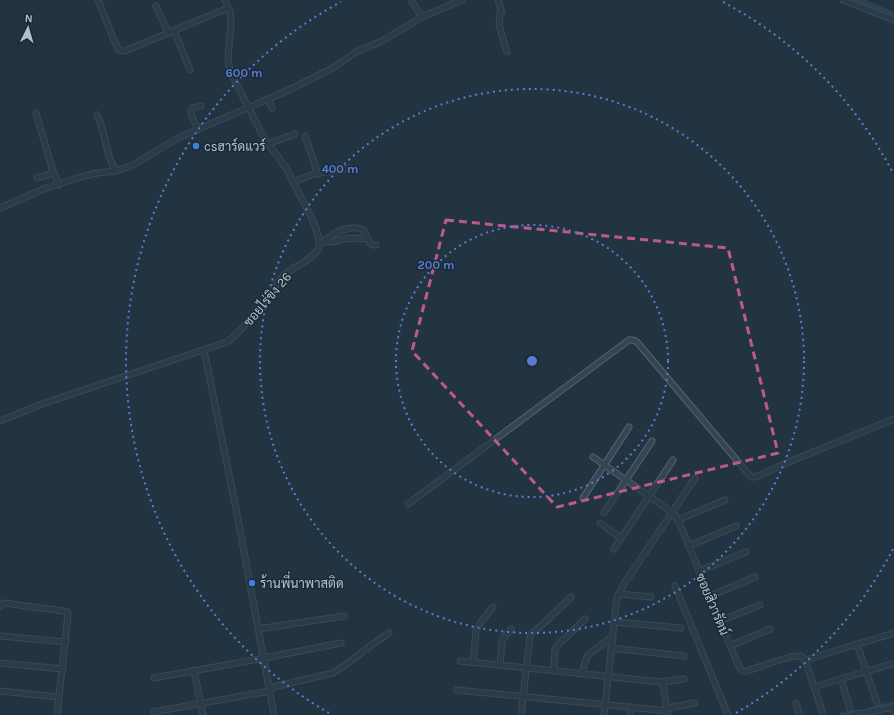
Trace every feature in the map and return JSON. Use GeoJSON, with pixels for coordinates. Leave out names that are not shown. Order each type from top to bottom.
{"type":"FeatureCollection","features":[{"type":"Feature","properties":{"kind":"street"},"geometry":{"type":"LineString","coordinates":[[98,0],[116,45],[121,52],[228,8]]}},
{"type":"Feature","properties":{"kind":"street"},"geometry":{"type":"LineString","coordinates":[[225,0],[230,12],[231,24],[228,58],[230,71],[256,124],[290,175],[315,227],[319,239],[319,246]]}},
{"type":"Feature","properties":{"kind":"street"},"geometry":{"type":"LineString","coordinates":[[411,0],[422,18]]}},
{"type":"Feature","properties":{"kind":"street"},"geometry":{"type":"LineString","coordinates":[[0,208],[58,183],[114,168],[131,166],[196,126],[289,90],[333,68],[356,52],[380,42],[422,18],[462,0]]}},
{"type":"Feature","properties":{"kind":"street"},"geometry":{"type":"LineString","coordinates":[[498,0],[502,13],[500,13],[499,25],[507,52]]}},
{"type":"Feature","properties":{"kind":"street"},"geometry":{"type":"LineString","coordinates":[[843,0],[894,20]]}},
{"type":"Feature","properties":{"kind":"street"},"geometry":{"type":"LineString","coordinates":[[156,6],[168,32]]}},
{"type":"Feature","properties":{"kind":"street"},"geometry":{"type":"LineString","coordinates":[[174,30],[190,70]]}},
{"type":"Feature","properties":{"kind":"street"},"geometry":{"type":"LineString","coordinates":[[268,99],[272,108]]}},
{"type":"Feature","properties":{"kind":"street"},"geometry":{"type":"LineString","coordinates":[[196,126],[191,115],[191,110],[201,106]]}},
{"type":"Feature","properties":{"kind":"street"},"geometry":{"type":"LineString","coordinates":[[36,113],[58,183]]}},
{"type":"Feature","properties":{"kind":"street"},"geometry":{"type":"LineString","coordinates":[[97,115],[101,122],[102,132],[114,168]]}},
{"type":"Feature","properties":{"kind":"street"},"geometry":{"type":"LineString","coordinates":[[268,144],[295,134]]}},
{"type":"Feature","properties":{"kind":"street"},"geometry":{"type":"LineString","coordinates":[[305,136],[318,174]]}},
{"type":"Feature","properties":{"kind":"street"},"geometry":{"type":"LineString","coordinates":[[293,182],[318,174],[350,168]]}},
{"type":"Feature","properties":{"kind":"street"},"geometry":{"type":"LineString","coordinates":[[37,178],[54,173]]}},
{"type":"Feature","properties":{"kind":"street","name":"ซอยไร่ขิง 26"},"geometry":{"type":"LineString","coordinates":[[0,421],[42,404],[227,342],[244,326],[283,276],[315,254],[319,246],[331,235],[339,231],[356,228],[361,229],[366,234],[368,239]]}},
{"type":"Feature","properties":{"kind":"street"},"geometry":{"type":"LineString","coordinates":[[325,241],[328,242],[343,239],[362,238],[368,239],[370,244],[376,245]]}},
{"type":"Feature","properties":{"kind":"street"},"geometry":{"type":"LineString","coordinates":[[408,504],[629,340],[637,342],[751,476],[754,477],[894,419]]}},
{"type":"Feature","properties":{"kind":"street"},"geometry":{"type":"LineString","coordinates":[[204,350],[238,519],[274,715]]}},
{"type":"Feature","properties":{"kind":"street"},"geometry":{"type":"LineString","coordinates":[[583,498],[629,427]]}},
{"type":"Feature","properties":{"kind":"street"},"geometry":{"type":"LineString","coordinates":[[604,513],[652,441]]}},
{"type":"Feature","properties":{"kind":"street","name":"ซอยสิวารัตน์"},"geometry":{"type":"LineString","coordinates":[[593,457],[672,513],[678,520],[730,646],[742,670],[745,672],[794,656],[801,656],[805,660]]}},
{"type":"Feature","properties":{"kind":"street"},"geometry":{"type":"LineString","coordinates":[[614,549],[673,460]]}},
{"type":"Feature","properties":{"kind":"street"},"geometry":{"type":"LineString","coordinates":[[604,715],[616,603],[619,594],[695,478]]}},
{"type":"Feature","properties":{"kind":"street"},"geometry":{"type":"LineString","coordinates":[[678,520],[725,500]]}},
{"type":"Feature","properties":{"kind":"street"},"geometry":{"type":"LineString","coordinates":[[600,523],[622,538]]}},
{"type":"Feature","properties":{"kind":"street"},"geometry":{"type":"LineString","coordinates":[[689,546],[736,526]]}},
{"type":"Feature","properties":{"kind":"street"},"geometry":{"type":"LineString","coordinates":[[699,571],[746,552]]}},
{"type":"Feature","properties":{"kind":"street"},"geometry":{"type":"LineString","coordinates":[[710,596],[755,577]]}},
{"type":"Feature","properties":{"kind":"street"},"geometry":{"type":"LineString","coordinates":[[675,586],[728,715]]}},
{"type":"Feature","properties":{"kind":"street"},"geometry":{"type":"LineString","coordinates":[[619,594],[650,597]]}},
{"type":"Feature","properties":{"kind":"street"},"geometry":{"type":"LineString","coordinates":[[521,715],[530,637],[532,633],[570,597]]}},
{"type":"Feature","properties":{"kind":"street"},"geometry":{"type":"LineString","coordinates":[[0,606],[4,603],[67,612],[68,619],[66,642],[57,715]]}},
{"type":"Feature","properties":{"kind":"street"},"geometry":{"type":"LineString","coordinates":[[720,622],[760,605]]}},
{"type":"Feature","properties":{"kind":"street"},"geometry":{"type":"LineString","coordinates":[[473,662],[476,630],[493,607]]}},
{"type":"Feature","properties":{"kind":"street"},"geometry":{"type":"LineString","coordinates":[[258,629],[344,616]]}},
{"type":"Feature","properties":{"kind":"street"},"geometry":{"type":"LineString","coordinates":[[554,671],[555,649],[585,619]]}},
{"type":"Feature","properties":{"kind":"street"},"geometry":{"type":"LineString","coordinates":[[614,622],[681,628]]}},
{"type":"Feature","properties":{"kind":"street"},"geometry":{"type":"LineString","coordinates":[[500,665],[502,641],[511,629]]}},
{"type":"Feature","properties":{"kind":"street"},"geometry":{"type":"LineString","coordinates":[[730,646],[770,629]]}},
{"type":"Feature","properties":{"kind":"street"},"geometry":{"type":"LineString","coordinates":[[153,712],[269,689],[333,673],[389,633]]}},
{"type":"Feature","properties":{"kind":"street"},"geometry":{"type":"LineString","coordinates":[[823,714],[805,660],[894,633]]}},
{"type":"Feature","properties":{"kind":"street"},"geometry":{"type":"LineString","coordinates":[[0,636],[66,642]]}},
{"type":"Feature","properties":{"kind":"street"},"geometry":{"type":"LineString","coordinates":[[582,674],[588,655],[612,636]]}},
{"type":"Feature","properties":{"kind":"street"},"geometry":{"type":"LineString","coordinates":[[154,678],[341,643]]}},
{"type":"Feature","properties":{"kind":"street"},"geometry":{"type":"LineString","coordinates":[[857,644],[876,703]]}},
{"type":"Feature","properties":{"kind":"street"},"geometry":{"type":"LineString","coordinates":[[611,648],[684,656]]}},
{"type":"Feature","properties":{"kind":"street"},"geometry":{"type":"LineString","coordinates":[[460,661],[661,682],[684,679]]}},
{"type":"Feature","properties":{"kind":"street"},"geometry":{"type":"LineString","coordinates":[[0,663],[63,669]]}},
{"type":"Feature","properties":{"kind":"street"},"geometry":{"type":"LineString","coordinates":[[814,687],[866,671],[893,665]]}},
{"type":"Feature","properties":{"kind":"street"},"geometry":{"type":"LineString","coordinates":[[194,671],[203,715]]}},
{"type":"Feature","properties":{"kind":"street"},"geometry":{"type":"LineString","coordinates":[[841,679],[850,709]]}},
{"type":"Feature","properties":{"kind":"street"},"geometry":{"type":"LineString","coordinates":[[661,682],[663,684],[668,711]]}},
{"type":"Feature","properties":{"kind":"street"},"geometry":{"type":"LineString","coordinates":[[457,690],[668,711],[695,703]]}},
{"type":"Feature","properties":{"kind":"street"},"geometry":{"type":"LineString","coordinates":[[0,691],[60,697]]}},
{"type":"Feature","properties":{"kind":"street"},"geometry":{"type":"LineString","coordinates":[[796,703],[800,715]]}},
{"type":"Feature","properties":{"kind":"street"},"geometry":{"type":"LineString","coordinates":[[630,715],[631,707]]}},
{"type":"Feature","properties":{"kind":"street"},"geometry":{"type":"LineString","coordinates":[[853,715],[893,707],[894,713]]}},
{"type":"Feature","properties":{"kind":"highlighted area"},"geometry":{"type":"Polygon","coordinates":[[[446,220],[728,248],[778,453],[557,507],[412,351],[446,220]]]}},
{"type":"Feature","properties":{"kind":"waterway"},"geometry":{"type":"LineString","coordinates":[[855,0],[894,16]]}},
{"type":"Feature","properties":{"kind":"waterway"},"geometry":{"type":"LineString","coordinates":[[872,709],[894,704]]}},
{"type":"Feature","properties":{"kind":"waterway"},"geometry":{"type":"LineString","coordinates":[[842,715],[857,712]]}},
{"type":"Feature","properties":{"kind":"place","name":"csฮาร์ดแวร์"},"geometry":{"type":"Point","coordinates":[196,146]}},
{"type":"Feature","properties":{"kind":"place","name":"ร้านพี่นาพาสติด"},"geometry":{"type":"Point","coordinates":[252,583]}}]}
